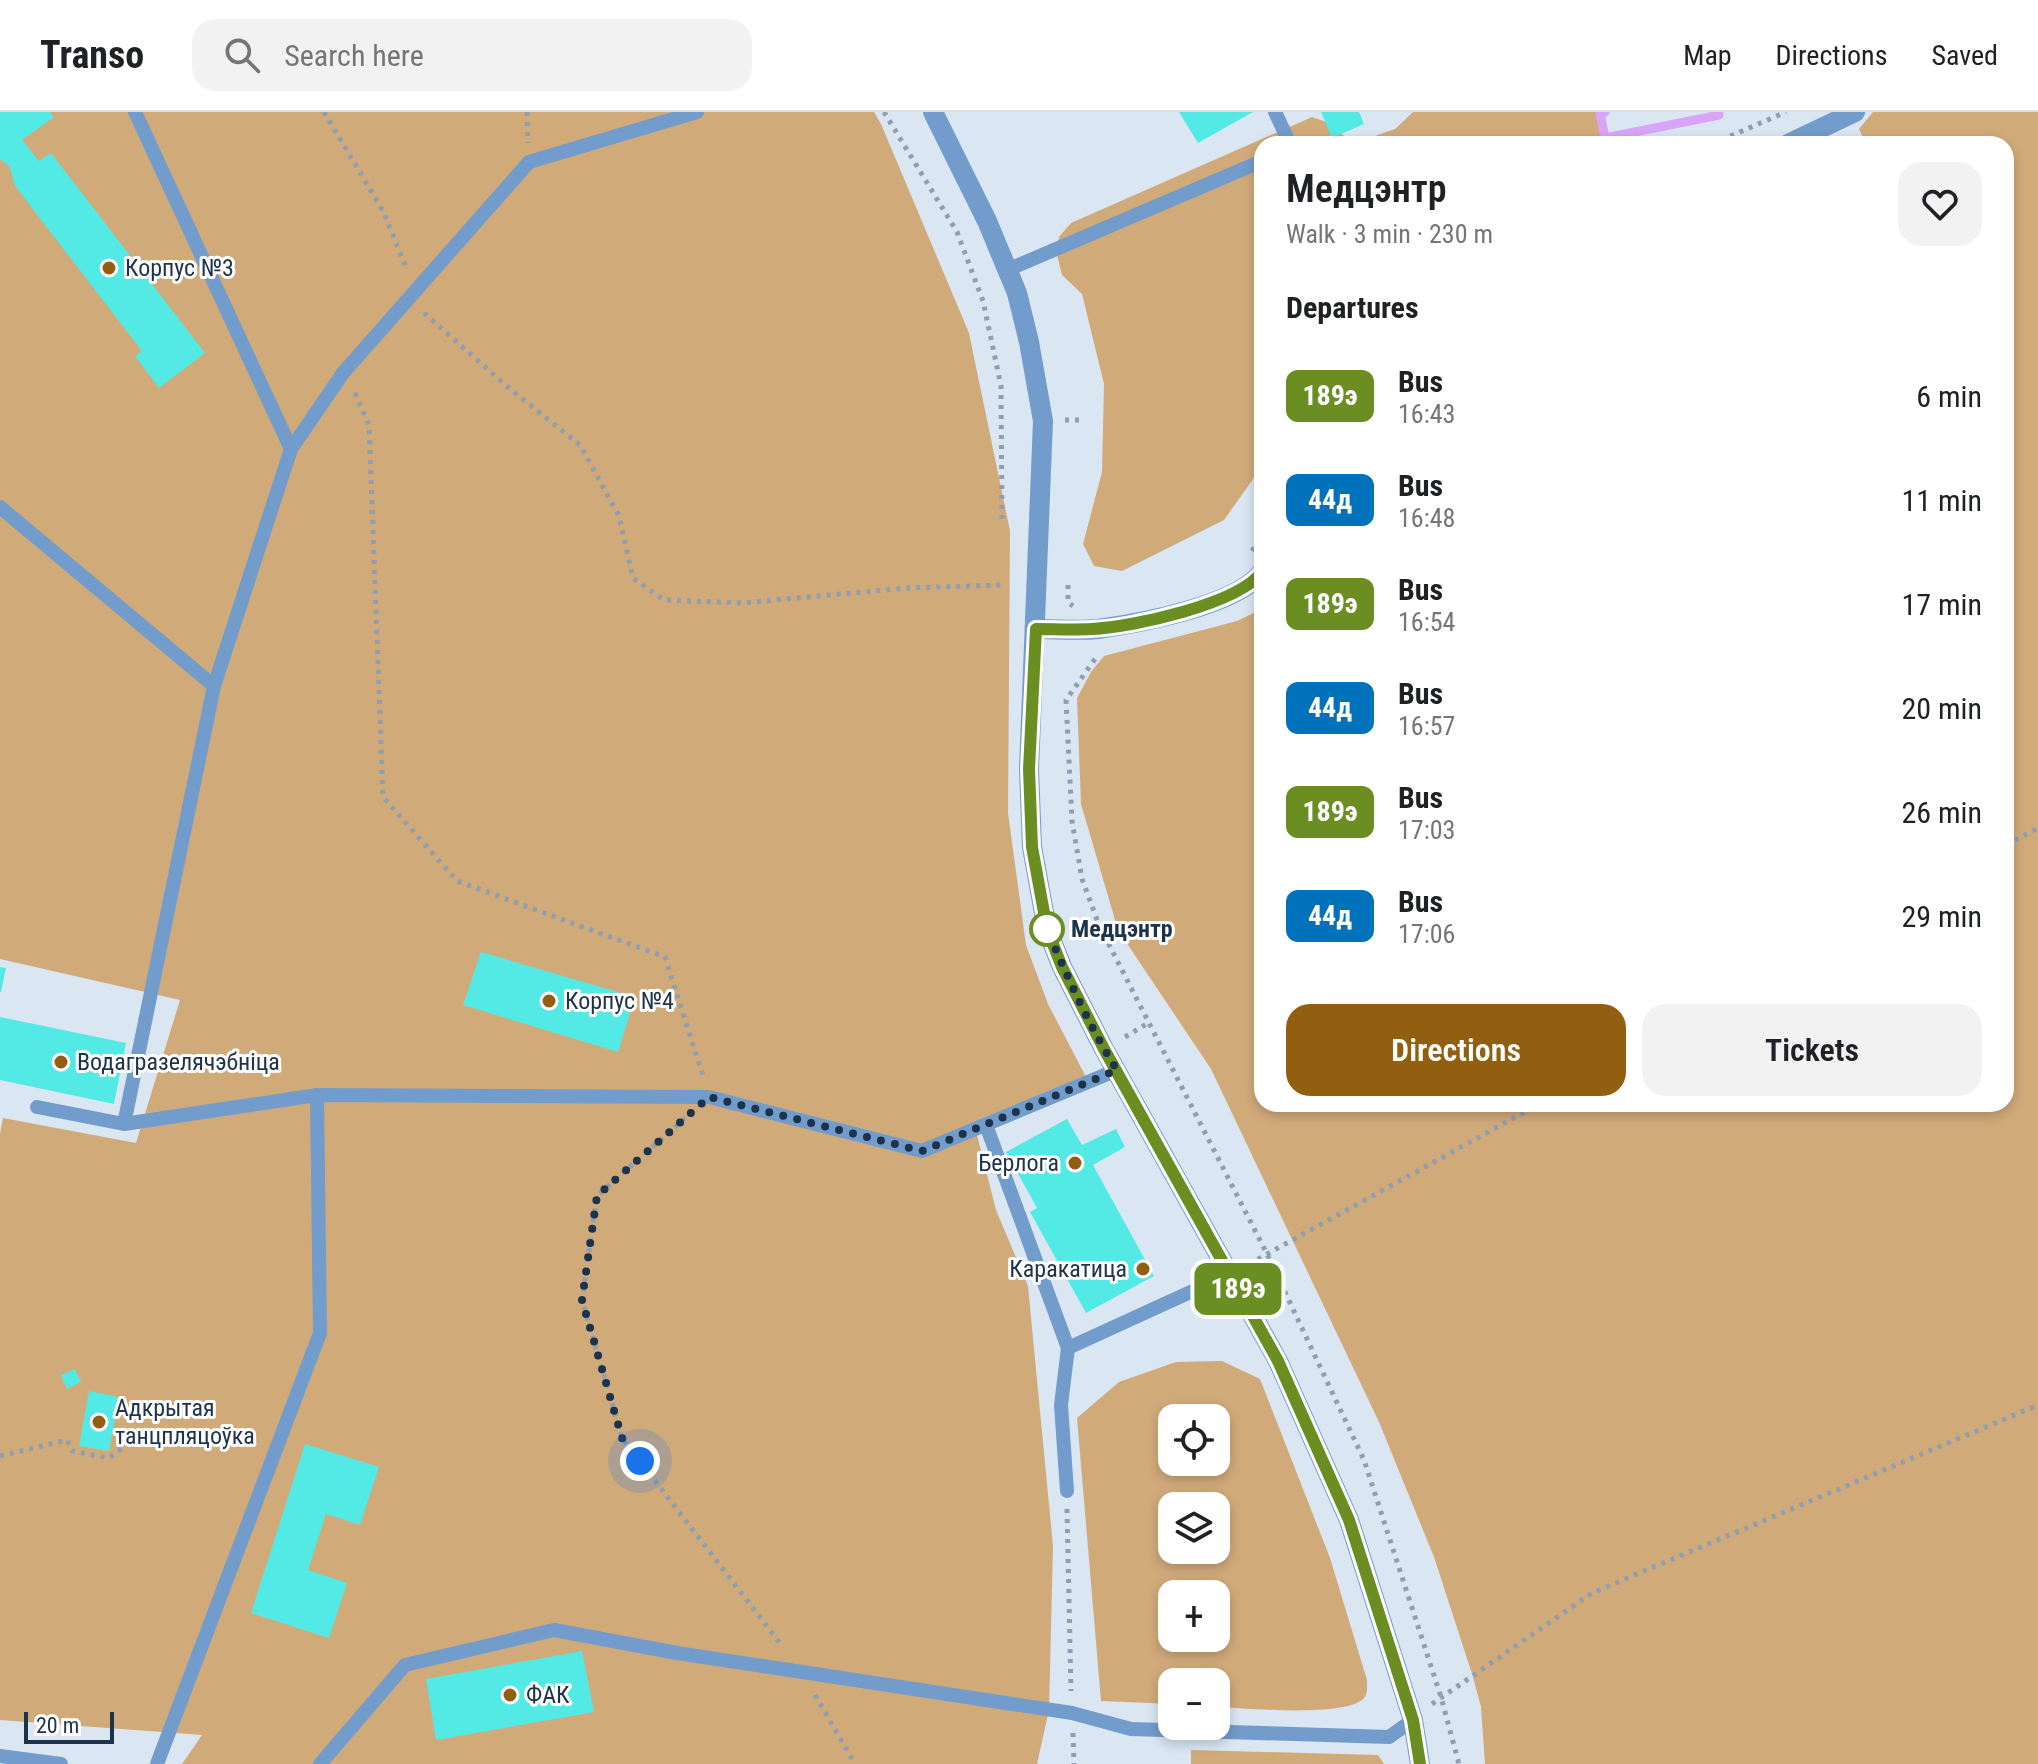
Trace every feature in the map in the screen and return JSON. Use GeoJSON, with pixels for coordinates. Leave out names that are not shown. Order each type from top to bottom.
{"type":"FeatureCollection","features":[{"type":"Feature","properties":{"kind":"street"},"geometry":{"type":"LineString","coordinates":[[933,112],[987,221],[1017,293],[1043,421],[1038,474],[1036,629],[1029,769],[1032,847],[1047,929],[1062,967],[1104,1049],[1278,1361],[1349,1520],[1413,1720],[1420,1764]]}},
{"type":"Feature","properties":{"kind":"street"},"geometry":{"type":"LineString","coordinates":[[1805,136],[1855,112]]}},
{"type":"Feature","properties":{"kind":"street"},"geometry":{"type":"LineString","coordinates":[[1036,629],[1095,629],[1187,611],[1221,599],[1254,581]]}},
{"type":"Feature","properties":{"kind":"lane"},"geometry":{"type":"LineString","coordinates":[[135,112],[291,449]]}},
{"type":"Feature","properties":{"kind":"lane"},"geometry":{"type":"LineString","coordinates":[[124,1124],[214,686],[291,449],[343,373],[529,162],[697,112]]}},
{"type":"Feature","properties":{"kind":"lane"},"geometry":{"type":"LineString","coordinates":[[1275,112],[1286,136]]}},
{"type":"Feature","properties":{"kind":"lane"},"geometry":{"type":"LineString","coordinates":[[1007,270],[1254,164]]}},
{"type":"Feature","properties":{"kind":"lane"},"geometry":{"type":"LineString","coordinates":[[0,507],[214,686]]}},
{"type":"Feature","properties":{"kind":"lane"},"geometry":{"type":"LineString","coordinates":[[37,1107],[124,1124],[317,1095],[709,1097],[922,1151],[1117,1070]]}},
{"type":"Feature","properties":{"kind":"lane"},"geometry":{"type":"LineString","coordinates":[[157,1764],[320,1333],[317,1095]]}},
{"type":"Feature","properties":{"kind":"lane"},"geometry":{"type":"LineString","coordinates":[[986,1125],[1068,1348],[1061,1405],[1067,1491]]}},
{"type":"Feature","properties":{"kind":"lane"},"geometry":{"type":"LineString","coordinates":[[1068,1348],[1230,1274]]}},
{"type":"Feature","properties":{"kind":"lane"},"geometry":{"type":"LineString","coordinates":[[320,1764],[405,1665],[554,1630],[677,1653],[1072,1713],[1131,1729],[1389,1737],[1413,1720]]}},
{"type":"Feature","properties":{"kind":"lane"},"geometry":{"type":"LineString","coordinates":[[0,1756],[61,1764]]}},
{"type":"Feature","properties":{"kind":"path"},"geometry":{"type":"LineString","coordinates":[[324,112],[383,211],[424,312],[510,389],[580,445],[619,516],[633,578],[664,600],[742,603],[908,588],[1003,585]]}},
{"type":"Feature","properties":{"kind":"path"},"geometry":{"type":"LineString","coordinates":[[527,112],[529,162]]}},
{"type":"Feature","properties":{"kind":"path"},"geometry":{"type":"LineString","coordinates":[[884,112],[957,232],[983,301],[1001,386],[1002,520]]}},
{"type":"Feature","properties":{"kind":"path"},"geometry":{"type":"LineString","coordinates":[[1730,136],[1786,112]]}},
{"type":"Feature","properties":{"kind":"path"},"geometry":{"type":"LineString","coordinates":[[414,323],[424,312]]}},
{"type":"Feature","properties":{"kind":"path"},"geometry":{"type":"LineString","coordinates":[[352,388],[369,425],[383,797],[457,881],[665,957],[709,1097],[597,1196],[582,1300],[622,1438],[800,1670],[855,1764]]}},
{"type":"Feature","properties":{"kind":"path"},"geometry":{"type":"LineString","coordinates":[[1095,659],[1066,700],[1072,821],[1082,879],[1099,925],[1267,1254],[1364,1460],[1441,1697],[1459,1764]]}},
{"type":"Feature","properties":{"kind":"path"},"geometry":{"type":"LineString","coordinates":[[2014,841],[2038,828]]}},
{"type":"Feature","properties":{"kind":"path"},"geometry":{"type":"LineString","coordinates":[[1230,1274],[1524,1112]]}},
{"type":"Feature","properties":{"kind":"path"},"geometry":{"type":"LineString","coordinates":[[1413,1720],[1441,1697],[1592,1593],[2038,1405]]}},
{"type":"Feature","properties":{"kind":"path"},"geometry":{"type":"LineString","coordinates":[[0,1456],[67,1440],[72,1451],[109,1458],[136,1438]]}},
{"type":"Feature","properties":{"kind":"path"},"geometry":{"type":"LineString","coordinates":[[1067,1491],[1072,1713]]}},
{"type":"Feature","properties":{"kind":"shaded area"},"geometry":{"type":"Polygon","coordinates":[[[0,112],[874,112],[969,333],[1010,531],[1008,813],[1026,945],[1048,1004],[1086,1077],[974,1123],[996,1210],[1028,1286],[1053,1546],[1049,1710],[1037,1764],[182,1764],[202,1735],[0,1720],[0,1134],[3,1118],[136,1143],[180,1000],[0,959],[0,112]]]}},
{"type":"Feature","properties":{"kind":"shaded area"},"geometry":{"type":"Polygon","coordinates":[[[1413,112],[1602,112],[1599,113],[1605,136],[1375,136],[1395,129],[1413,112]]]}},
{"type":"Feature","properties":{"kind":"shaded area"},"geometry":{"type":"Polygon","coordinates":[[[1873,112],[2038,112],[2038,1764],[1485,1764],[1481,1707],[1473,1677],[1434,1557],[1379,1422],[1211,1069],[1118,930],[1081,804],[1077,698],[1104,656],[1237,621],[1254,613],[1254,1112],[2014,1112],[2014,136],[1862,136],[1859,129],[1873,112]]]}},
{"type":"Feature","properties":{"kind":"shaded area"},"geometry":{"type":"Polygon","coordinates":[[[1312,117],[1332,124],[1344,136],[1269,136],[1312,117]]]}},
{"type":"Feature","properties":{"kind":"shaded area"},"geometry":{"type":"Polygon","coordinates":[[[1254,143],[1254,478],[1224,520],[1122,571],[1094,566],[1083,544],[1102,472],[1104,384],[1082,294],[1062,275],[1057,255],[1059,237],[1071,223],[1254,143]]]}},
{"type":"Feature","properties":{"kind":"shaded area"},"geometry":{"type":"Polygon","coordinates":[[[1222,1361],[1260,1379],[1330,1558],[1367,1680],[1364,1698],[1354,1704],[1317,1710],[1230,1708],[1230,1668],[1158,1668],[1158,1703],[1101,1701],[1077,1418],[1119,1382],[1176,1362],[1222,1361]]]}},
{"type":"Feature","properties":{"kind":"shaded area"},"geometry":{"type":"Polygon","coordinates":[[[1191,1750],[1378,1755],[1384,1764],[1191,1764],[1191,1750]]]}},
{"type":"Feature","properties":{"kind":"building","name":"Корпус №3"},"geometry":{"type":"Polygon","coordinates":[[[0,112],[50,112],[54,117],[22,140],[39,161],[51,153],[205,353],[159,388],[135,356],[142,351],[15,186],[10,167],[0,159],[0,112]]]}},
{"type":"Feature","properties":{"kind":"building"},"geometry":{"type":"Polygon","coordinates":[[[1179,112],[1253,112],[1198,143],[1179,112]]]}},
{"type":"Feature","properties":{"kind":"building"},"geometry":{"type":"Polygon","coordinates":[[[1321,112],[1359,112],[1364,124],[1331,136],[1321,112]]]}},
{"type":"Feature","properties":{"kind":"building","name":"Корпус №4"},"geometry":{"type":"Polygon","coordinates":[[[481,952],[635,997],[618,1052],[463,1005],[481,952]]]}},
{"type":"Feature","properties":{"kind":"building"},"geometry":{"type":"Polygon","coordinates":[[[0,967],[6,968],[1,992],[0,992],[0,967]]]}},
{"type":"Feature","properties":{"kind":"building","name":"Водагразелячэбніца"},"geometry":{"type":"Polygon","coordinates":[[[0,1017],[126,1043],[114,1104],[0,1080],[0,1017]]]}},
{"type":"Feature","properties":{"kind":"building"},"geometry":{"type":"Polygon","coordinates":[[[1067,1119],[1082,1145],[1116,1129],[1125,1147],[1093,1165],[1154,1276],[1086,1313],[1030,1212],[1037,1208],[1006,1152],[1067,1119]]]}},
{"type":"Feature","properties":{"kind":"building"},"geometry":{"type":"Polygon","coordinates":[[[75,1369],[81,1382],[67,1389],[61,1375],[75,1369]]]}},
{"type":"Feature","properties":{"kind":"building","name":"Адкрытая танцпляцоўка"},"geometry":{"type":"Polygon","coordinates":[[[89,1391],[119,1397],[109,1451],[79,1446],[89,1391]]]}},
{"type":"Feature","properties":{"kind":"building"},"geometry":{"type":"Polygon","coordinates":[[[305,1444],[379,1467],[360,1525],[326,1514],[308,1570],[347,1583],[329,1638],[251,1613],[305,1444]]]}},
{"type":"Feature","properties":{"kind":"building","name":"ФАК"},"geometry":{"type":"Polygon","coordinates":[[[582,1651],[594,1712],[436,1740],[426,1679],[582,1651]]]}},
{"type":"Feature","properties":{"kind":"waterway"},"geometry":{"type":"LineString","coordinates":[[1605,112],[1600,113],[1605,136]]}},
{"type":"Feature","properties":{"kind":"waterway"},"geometry":{"type":"LineString","coordinates":[[1615,136],[1719,115],[1719,112]]}},
{"type":"Feature","properties":{"kind":"bus line","name":"189э"},"geometry":{"type":"LineString","coordinates":[[1254,581],[1221,599],[1151,620],[1095,629],[1036,629],[1029,769],[1032,847],[1047,929],[1062,967],[1104,1049],[1278,1361],[1349,1520],[1413,1720],[1420,1764]]}},
{"type":"Feature","properties":{"kind":"place","name":"Корпус №3"},"geometry":{"type":"Point","coordinates":[109,268]}},
{"type":"Feature","properties":{"kind":"place","name":"Медцэнтр"},"geometry":{"type":"Point","coordinates":[1047,929]}},
{"type":"Feature","properties":{"kind":"place","name":"Корпус №4"},"geometry":{"type":"Point","coordinates":[549,1001]}},
{"type":"Feature","properties":{"kind":"place","name":"Водагразелячэбніца"},"geometry":{"type":"Point","coordinates":[61,1062]}},
{"type":"Feature","properties":{"kind":"place","name":"Берлога"},"geometry":{"type":"Point","coordinates":[1075,1163]}},
{"type":"Feature","properties":{"kind":"place","name":"Каракатица"},"geometry":{"type":"Point","coordinates":[1143,1269]}},
{"type":"Feature","properties":{"kind":"place","name":"Адкрытая танцпляцоўка"},"geometry":{"type":"Point","coordinates":[99,1422]}},
{"type":"Feature","properties":{"kind":"place","name":"ФАК"},"geometry":{"type":"Point","coordinates":[510,1695]}},
{"type":"Feature","properties":{"kind":"route"},"geometry":{"type":"LineString","coordinates":[[640,1461],[622,1438],[582,1300],[597,1196],[709,1097],[922,1151],[1117,1070],[1062,967],[1047,929]]}}]}
